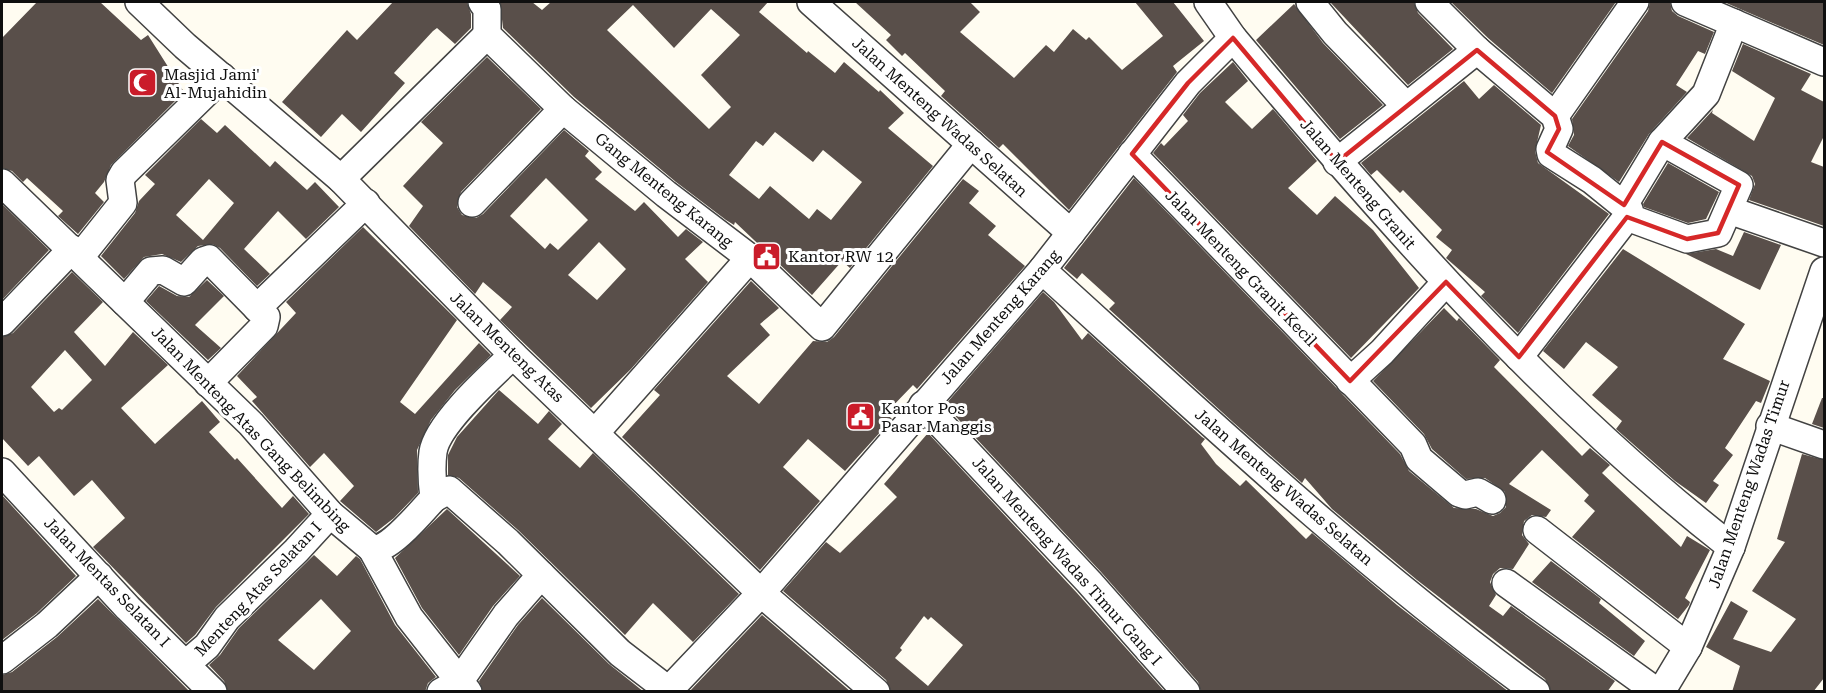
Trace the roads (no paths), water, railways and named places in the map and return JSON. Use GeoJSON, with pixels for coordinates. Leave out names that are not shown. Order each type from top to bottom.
{"type":"FeatureCollection","features":[{"type":"Feature","properties":{"kind":"street","name":"Jalan Menteng Atas"},"geometry":{"type":"LineString","coordinates":[[139,2],[341,179],[513,355],[761,593],[876,692]]}},
{"type":"Feature","properties":{"kind":"street"},"geometry":{"type":"LineString","coordinates":[[341,179],[487,35],[487,9],[482,2]]}},
{"type":"Feature","properties":{"kind":"street","name":"Jalan Menteng Wadas Selatan"},"geometry":{"type":"LineString","coordinates":[[810,2],[1071,233]]}},
{"type":"Feature","properties":{"kind":"street","name":"Jalan Menteng Granit"},"geometry":{"type":"LineString","coordinates":[[1208,2],[1233,38],[1337,162],[1446,282],[1598,434],[1731,547]]}},
{"type":"Feature","properties":{"kind":"street"},"geometry":{"type":"LineString","coordinates":[[1310,2],[1335,33],[1406,106]]}},
{"type":"Feature","properties":{"kind":"street"},"geometry":{"type":"LineString","coordinates":[[1429,2],[1477,50],[1555,116],[1559,129],[1550,149],[1551,154],[1626,211],[1687,239],[1718,233],[1739,185],[1662,142]]}},
{"type":"Feature","properties":{"kind":"street"},"geometry":{"type":"LineString","coordinates":[[1555,116],[1635,2]]}},
{"type":"Feature","properties":{"kind":"street"},"geometry":{"type":"LineString","coordinates":[[1685,2],[1824,62]]}},
{"type":"Feature","properties":{"kind":"street"},"geometry":{"type":"LineString","coordinates":[[1519,357],[1626,211],[1662,142],[1706,94],[1734,23]]}},
{"type":"Feature","properties":{"kind":"street","name":"Gang Menteng Karang"},"geometry":{"type":"LineString","coordinates":[[487,35],[563,109],[666,194],[750,258],[595,433]]}},
{"type":"Feature","properties":{"kind":"street","name":"Jalan Menteng Karang"},"geometry":{"type":"LineString","coordinates":[[668,691],[761,593],[1042,270],[1188,83],[1233,38]]}},
{"type":"Feature","properties":{"kind":"street"},"geometry":{"type":"LineString","coordinates":[[1337,162],[1477,50]]}},
{"type":"Feature","properties":{"kind":"street"},"geometry":{"type":"LineString","coordinates":[[2,322],[76,253],[123,203],[120,180],[124,173],[222,77]]}},
{"type":"Feature","properties":{"kind":"street"},"geometry":{"type":"LineString","coordinates":[[472,203],[563,109]]}},
{"type":"Feature","properties":{"kind":"street"},"geometry":{"type":"LineString","coordinates":[[750,258],[822,327],[971,144]]}},
{"type":"Feature","properties":{"kind":"street","name":"Jalan Menteng Granit Kecil"},"geometry":{"type":"LineString","coordinates":[[1132,154],[1413,445],[1419,459],[1454,490],[1465,495],[1478,492],[1492,501]]}},
{"type":"Feature","properties":{"kind":"street","name":"Jalan Menteng Atas Gang Belimbing"},"geometry":{"type":"LineString","coordinates":[[2,183],[251,424],[330,514],[372,549]]}},
{"type":"Feature","properties":{"kind":"street"},"geometry":{"type":"LineString","coordinates":[[257,308],[366,203]]}},
{"type":"Feature","properties":{"kind":"street"},"geometry":{"type":"LineString","coordinates":[[1729,210],[1824,243]]}},
{"type":"Feature","properties":{"kind":"street"},"geometry":{"type":"LineString","coordinates":[[125,302],[151,271],[164,270],[184,282],[203,261],[209,259],[266,317],[264,326],[208,383]]}},
{"type":"Feature","properties":{"kind":"street","name":"Jalan Menteng Wadas Selatan"},"geometry":{"type":"LineString","coordinates":[[1042,270],[1315,518],[1463,639],[1536,692]]}},
{"type":"Feature","properties":{"kind":"street","name":"Jalan Menteng Wadas Timur"},"geometry":{"type":"LineString","coordinates":[[1659,692],[1688,647],[1731,547],[1824,271]]}},
{"type":"Feature","properties":{"kind":"street"},"geometry":{"type":"LineString","coordinates":[[1350,381],[1446,282]]}},
{"type":"Feature","properties":{"kind":"street"},"geometry":{"type":"LineString","coordinates":[[434,498],[433,449],[446,426],[463,406],[513,355]]}},
{"type":"Feature","properties":{"kind":"street","name":"Jalan Menteng Wadas Timur Gang I"},"geometry":{"type":"LineString","coordinates":[[924,405],[1081,573],[1186,692]]}},
{"type":"Feature","properties":{"kind":"street"},"geometry":{"type":"LineString","coordinates":[[1770,426],[1824,445]]}},
{"type":"Feature","properties":{"kind":"street","name":"Jalan Mentas Selatan I"},"geometry":{"type":"LineString","coordinates":[[2,472],[99,576],[213,692]]}},
{"type":"Feature","properties":{"kind":"street"},"geometry":{"type":"LineString","coordinates":[[541,575],[506,615],[456,688],[409,617],[372,549],[382,548],[434,498],[449,490],[541,575],[620,653],[668,691]]}},
{"type":"Feature","properties":{"kind":"street","name":"Menteng Atas Selatan I"},"geometry":{"type":"LineString","coordinates":[[186,664],[207,646],[227,618],[296,551],[330,514]]}},
{"type":"Feature","properties":{"kind":"street"},"geometry":{"type":"LineString","coordinates":[[1537,530],[1688,647]]}},
{"type":"Feature","properties":{"kind":"street"},"geometry":{"type":"LineString","coordinates":[[2,660],[38,633],[99,576]]}},
{"type":"Feature","properties":{"kind":"street"},"geometry":{"type":"LineString","coordinates":[[1506,583],[1659,692]]}},
{"type":"Feature","properties":{"kind":"place","name":"Masjid Jami' Al-Mujahidin"},"geometry":{"type":"Point","coordinates":[143,83]}},
{"type":"Feature","properties":{"kind":"place","name":"Kantor RW 12"},"geometry":{"type":"Point","coordinates":[767,256]}},
{"type":"Feature","properties":{"kind":"place","name":"Kantor Pos Pasar Manggis"},"geometry":{"type":"Point","coordinates":[860,417]}}]}
